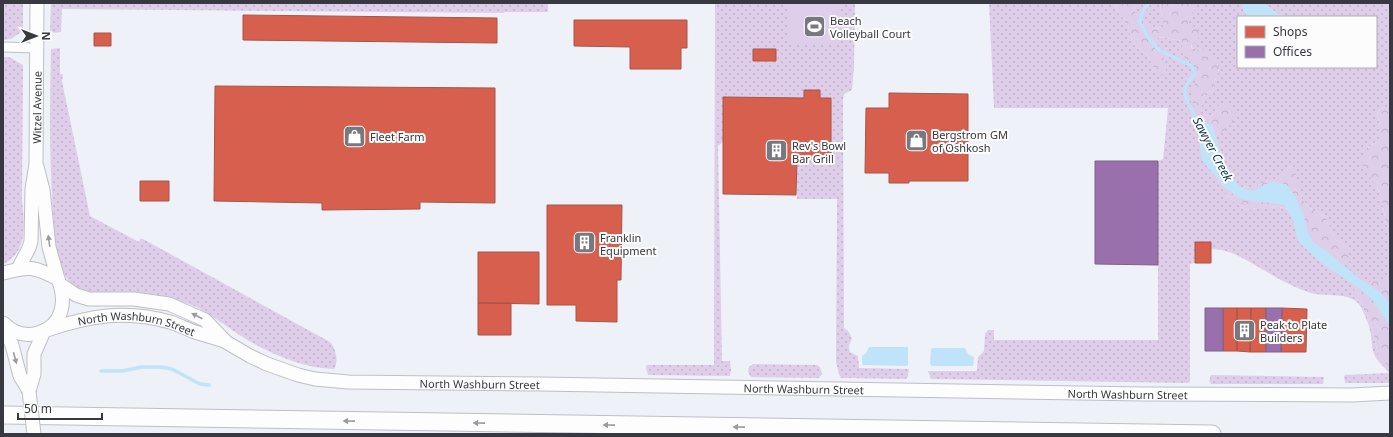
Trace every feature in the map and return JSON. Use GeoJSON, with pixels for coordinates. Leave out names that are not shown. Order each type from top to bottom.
{"type":"FeatureCollection","features":[{"type":"Feature","properties":{"kind":"highway"},"geometry":{"type":"LineString","coordinates":[[3,415],[1212,434]]}},
{"type":"Feature","properties":{"kind":"street","name":"Witzel Avenue"},"geometry":{"type":"LineString","coordinates":[[9,273],[30,248],[31,241],[32,189],[36,164],[37,3]]}},
{"type":"Feature","properties":{"kind":"street"},"geometry":{"type":"LineString","coordinates":[[3,48],[37,48]]}},
{"type":"Feature","properties":{"kind":"street","name":"Witzel Avenue"},"geometry":{"type":"LineString","coordinates":[[36,164],[43,190],[49,247],[63,299],[61,311],[57,320],[45,331]]}},
{"type":"Feature","properties":{"kind":"street","name":"North Washburn Street"},"geometry":{"type":"LineString","coordinates":[[9,273],[25,268],[36,268],[42,270],[59,281],[76,295],[89,299],[134,299],[169,304],[205,320],[226,342]]}},
{"type":"Feature","properties":{"kind":"street","name":"North Washburn Street"},"geometry":{"type":"LineString","coordinates":[[3,324],[17,332],[26,334],[45,331],[93,317],[131,315],[156,318],[226,342],[250,356],[298,375],[315,379],[348,382],[1144,394],[1352,395],[1390,393]]}},
{"type":"Feature","properties":{"kind":"street"},"geometry":{"type":"LineString","coordinates":[[3,324],[12,345],[20,376],[29,391]]}},
{"type":"Feature","properties":{"kind":"street"},"geometry":{"type":"LineString","coordinates":[[34,434],[29,391],[34,374],[34,354],[45,331]]}},
{"type":"Feature","properties":{"kind":"green space"},"geometry":{"type":"Polygon","coordinates":[[[3,3],[23,3],[23,31],[11,39],[3,40],[3,3]]]}},
{"type":"Feature","properties":{"kind":"green space"},"geometry":{"type":"Polygon","coordinates":[[[51,3],[548,3],[548,12],[504,13],[62,9],[61,32],[55,33],[50,31],[51,3]]]}},
{"type":"Feature","properties":{"kind":"green space"},"geometry":{"type":"Polygon","coordinates":[[[715,3],[855,3],[854,67],[852,90],[844,94],[843,101],[844,328],[847,330],[852,339],[849,350],[858,356],[859,368],[909,369],[906,379],[841,378],[839,374],[836,362],[837,199],[797,199],[797,159],[831,159],[831,98],[820,98],[820,90],[804,98],[723,98],[723,142],[718,146],[722,361],[730,361],[730,376],[648,375],[646,368],[647,365],[714,365],[715,3]]]}},
{"type":"Feature","properties":{"kind":"green space","name":"Beach Volleyball Court"},"geometry":{"type":"Polygon","coordinates":[[[789,3],[840,3],[840,45],[789,45],[789,3]]]}},
{"type":"Feature","properties":{"kind":"green space"},"geometry":{"type":"Polygon","coordinates":[[[989,3],[1115,3],[1118,12],[1128,24],[1129,31],[1135,45],[1148,56],[1155,70],[1166,74],[1166,71],[1155,51],[1155,39],[1161,37],[1182,41],[1186,59],[1197,66],[1199,73],[1192,94],[1212,134],[1218,106],[1213,115],[1206,116],[1201,108],[1204,93],[1213,91],[1219,69],[1201,49],[1193,52],[1188,24],[1195,8],[1195,3],[1243,3],[1243,9],[1247,16],[1237,16],[1237,68],[1377,68],[1377,16],[1284,16],[1262,3],[1390,3],[1390,106],[1382,108],[1377,113],[1380,126],[1380,139],[1366,149],[1372,178],[1382,201],[1386,224],[1390,229],[1390,282],[1386,278],[1352,295],[1361,303],[1372,328],[1378,354],[1388,366],[1390,366],[1390,383],[1345,383],[1345,375],[1389,373],[1377,360],[1374,354],[1371,333],[1367,320],[1360,305],[1353,299],[1340,296],[1314,294],[1297,288],[1240,257],[1226,251],[1211,249],[1211,242],[1195,242],[1195,263],[1190,264],[1190,381],[1188,383],[931,379],[928,371],[977,371],[978,357],[984,351],[985,334],[988,330],[994,330],[994,340],[1158,340],[1158,161],[1163,159],[1168,108],[994,108],[989,3]],[[1290,166],[1280,180],[1269,180],[1251,188],[1242,187],[1225,195],[1246,210],[1271,208],[1275,206],[1289,209],[1297,224],[1347,247],[1335,239],[1325,216],[1312,210],[1302,199],[1293,167],[1290,166]]]}},
{"type":"Feature","properties":{"kind":"green space"},"geometry":{"type":"Polygon","coordinates":[[[1115,3],[1134,3],[1138,18],[1156,29],[1163,27],[1160,3],[1195,3],[1195,8],[1188,24],[1197,28],[1200,36],[1191,46],[1193,51],[1201,49],[1215,56],[1219,69],[1213,91],[1204,93],[1201,108],[1206,116],[1213,115],[1218,106],[1226,104],[1231,108],[1235,115],[1232,124],[1220,133],[1211,134],[1198,116],[1193,105],[1192,94],[1199,73],[1196,67],[1183,54],[1182,41],[1161,37],[1155,39],[1155,50],[1161,55],[1165,63],[1166,74],[1161,74],[1155,70],[1148,56],[1135,45],[1129,31],[1128,24],[1118,12],[1115,3]]]}},
{"type":"Feature","properties":{"kind":"green space"},"geometry":{"type":"Polygon","coordinates":[[[1134,3],[1160,3],[1163,27],[1156,29],[1138,18],[1134,3]]]}},
{"type":"Feature","properties":{"kind":"green space"},"geometry":{"type":"Polygon","coordinates":[[[60,48],[60,74],[63,74],[62,81],[90,216],[139,242],[140,239],[143,239],[330,342],[336,355],[336,366],[334,369],[298,363],[274,354],[241,336],[204,311],[182,301],[139,293],[100,293],[82,290],[72,284],[64,274],[58,260],[53,212],[50,110],[51,49],[60,48]]]}},
{"type":"Feature","properties":{"kind":"green space"},"geometry":{"type":"Polygon","coordinates":[[[3,57],[9,57],[23,65],[22,200],[24,227],[21,245],[11,259],[3,264],[3,57]]]}},
{"type":"Feature","properties":{"kind":"green space"},"geometry":{"type":"Polygon","coordinates":[[[1390,106],[1390,229],[1386,224],[1382,201],[1377,187],[1364,170],[1361,160],[1366,149],[1380,139],[1380,126],[1377,113],[1382,108],[1390,106]]]}},
{"type":"Feature","properties":{"kind":"green space"},"geometry":{"type":"Polygon","coordinates":[[[1290,166],[1294,167],[1302,199],[1312,210],[1325,216],[1335,239],[1347,247],[1349,259],[1345,265],[1342,265],[1313,244],[1289,209],[1275,206],[1271,208],[1246,210],[1225,195],[1228,191],[1242,187],[1251,188],[1269,180],[1280,180],[1290,166]]]}},
{"type":"Feature","properties":{"kind":"green space"},"geometry":{"type":"Polygon","coordinates":[[[1386,278],[1390,282],[1390,366],[1388,366],[1378,354],[1372,328],[1361,303],[1352,295],[1356,285],[1386,278]]]}},
{"type":"Feature","properties":{"kind":"green space"},"geometry":{"type":"Polygon","coordinates":[[[753,364],[817,365],[820,367],[822,374],[819,378],[751,377],[748,372],[749,367],[753,364]]]}},
{"type":"Feature","properties":{"kind":"green space"},"geometry":{"type":"Polygon","coordinates":[[[1211,375],[1324,377],[1323,384],[1211,384],[1209,381],[1211,375]]]}},
{"type":"Feature","properties":{"kind":"water"},"geometry":{"type":"Polygon","coordinates":[[[1243,3],[1262,3],[1284,16],[1247,16],[1243,9],[1243,3]]]}},
{"type":"Feature","properties":{"kind":"water"},"geometry":{"type":"Polygon","coordinates":[[[1191,118],[1213,125],[1227,167],[1236,182],[1241,187],[1253,191],[1270,182],[1286,184],[1295,196],[1304,216],[1308,233],[1314,243],[1325,250],[1360,279],[1381,293],[1390,303],[1390,326],[1372,299],[1360,289],[1321,263],[1298,241],[1293,220],[1284,205],[1245,200],[1237,197],[1224,187],[1202,160],[1197,128],[1191,118]]]}},
{"type":"Feature","properties":{"kind":"water"},"geometry":{"type":"Polygon","coordinates":[[[869,347],[908,347],[908,365],[863,365],[862,356],[866,353],[869,347]]]}},
{"type":"Feature","properties":{"kind":"water"},"geometry":{"type":"Polygon","coordinates":[[[932,348],[965,348],[968,354],[974,357],[973,366],[932,366],[930,364],[932,348]]]}},
{"type":"Feature","properties":{"kind":"building: Shops"},"geometry":{"type":"Polygon","coordinates":[[[243,15],[497,18],[497,43],[243,40],[243,15]]]}},
{"type":"Feature","properties":{"kind":"building: Shops"},"geometry":{"type":"Polygon","coordinates":[[[574,20],[687,20],[687,48],[681,48],[681,69],[630,69],[630,47],[574,46],[574,20]]]}},
{"type":"Feature","properties":{"kind":"building: Shops"},"geometry":{"type":"Polygon","coordinates":[[[94,33],[111,33],[111,46],[94,46],[94,33]]]}},
{"type":"Feature","properties":{"kind":"building: Shops"},"geometry":{"type":"Polygon","coordinates":[[[753,49],[776,49],[776,61],[753,61],[753,49]]]}},
{"type":"Feature","properties":{"kind":"building: Shops","name":"Fleet Farm"},"geometry":{"type":"Polygon","coordinates":[[[215,86],[495,88],[495,203],[420,202],[420,209],[322,210],[322,203],[214,201],[215,86]]]}},
{"type":"Feature","properties":{"kind":"building: Shops","name":"Rev's Bowl Bar Grill"},"geometry":{"type":"Polygon","coordinates":[[[804,90],[820,90],[820,98],[831,98],[831,159],[797,159],[796,195],[723,194],[723,97],[804,98],[804,90]]]}},
{"type":"Feature","properties":{"kind":"building: Shops","name":"Bergstrom GM of Oshkosh"},"geometry":{"type":"Polygon","coordinates":[[[889,93],[968,94],[968,181],[909,181],[909,183],[889,183],[889,173],[865,173],[866,108],[889,108],[889,93]]]}},
{"type":"Feature","properties":{"kind":"building: Shops"},"geometry":{"type":"Polygon","coordinates":[[[140,181],[169,181],[169,201],[140,201],[140,181]]]}},
{"type":"Feature","properties":{"kind":"building: Shops","name":"Franklin Equipment"},"geometry":{"type":"Polygon","coordinates":[[[547,205],[622,205],[621,280],[617,280],[617,322],[576,321],[576,305],[547,305],[547,205]]]}},
{"type":"Feature","properties":{"kind":"building: Shops"},"geometry":{"type":"Polygon","coordinates":[[[1195,242],[1211,242],[1211,263],[1195,263],[1195,242]]]}},
{"type":"Feature","properties":{"kind":"building: Shops"},"geometry":{"type":"Polygon","coordinates":[[[478,252],[539,252],[539,304],[478,303],[478,252]]]}},
{"type":"Feature","properties":{"kind":"building: Shops"},"geometry":{"type":"Polygon","coordinates":[[[478,303],[511,303],[511,335],[478,335],[478,303]]]}},
{"type":"Feature","properties":{"kind":"building: Shops"},"geometry":{"type":"Polygon","coordinates":[[[1223,308],[1237,308],[1237,351],[1223,351],[1223,308]]]}},
{"type":"Feature","properties":{"kind":"building: Shops","name":"Peak to Plate Builders"},"geometry":{"type":"Polygon","coordinates":[[[1237,308],[1251,308],[1250,352],[1237,351],[1237,308]]]}},
{"type":"Feature","properties":{"kind":"building: Shops"},"geometry":{"type":"Polygon","coordinates":[[[1251,308],[1266,308],[1266,352],[1250,352],[1251,308]]]}},
{"type":"Feature","properties":{"kind":"building: Shops"},"geometry":{"type":"Polygon","coordinates":[[[1282,308],[1307,309],[1306,352],[1281,352],[1282,308]]]}},
{"type":"Feature","properties":{"kind":"building: Offices"},"geometry":{"type":"Polygon","coordinates":[[[1095,161],[1158,161],[1158,265],[1095,264],[1095,161]]]}},
{"type":"Feature","properties":{"kind":"building: Offices"},"geometry":{"type":"Polygon","coordinates":[[[1205,308],[1223,308],[1223,351],[1205,351],[1205,308]]]}},
{"type":"Feature","properties":{"kind":"building: Offices"},"geometry":{"type":"Polygon","coordinates":[[[1266,308],[1282,308],[1281,352],[1266,352],[1266,308]]]}},
{"type":"Feature","properties":{"kind":"waterway","name":"Sawyer Creek"},"geometry":{"type":"LineString","coordinates":[[1149,3],[1139,21],[1148,37],[1159,50],[1192,66],[1195,74],[1186,86],[1185,95],[1190,108],[1199,123]]}},
{"type":"Feature","properties":{"kind":"waterway"},"geometry":{"type":"LineString","coordinates":[[101,371],[122,371],[142,367],[160,367],[172,369],[200,384],[209,385]]}},
{"type":"Feature","properties":{"kind":"place","name":"Beach Volleyball Court"},"geometry":{"type":"Point","coordinates":[815,26]}},
{"type":"Feature","properties":{"kind":"place","name":"Fleet Farm"},"geometry":{"type":"Point","coordinates":[355,136]}},
{"type":"Feature","properties":{"kind":"place","name":"Bergstrom GM of Oshkosh"},"geometry":{"type":"Point","coordinates":[917,140]}},
{"type":"Feature","properties":{"kind":"place","name":"Rev's Bowl Bar Grill"},"geometry":{"type":"Point","coordinates":[777,151]}},
{"type":"Feature","properties":{"kind":"place","name":"Franklin Equipment"},"geometry":{"type":"Point","coordinates":[584,243]}},
{"type":"Feature","properties":{"kind":"place","name":"Peak to Plate Builders"},"geometry":{"type":"Point","coordinates":[1244,330]}}]}
